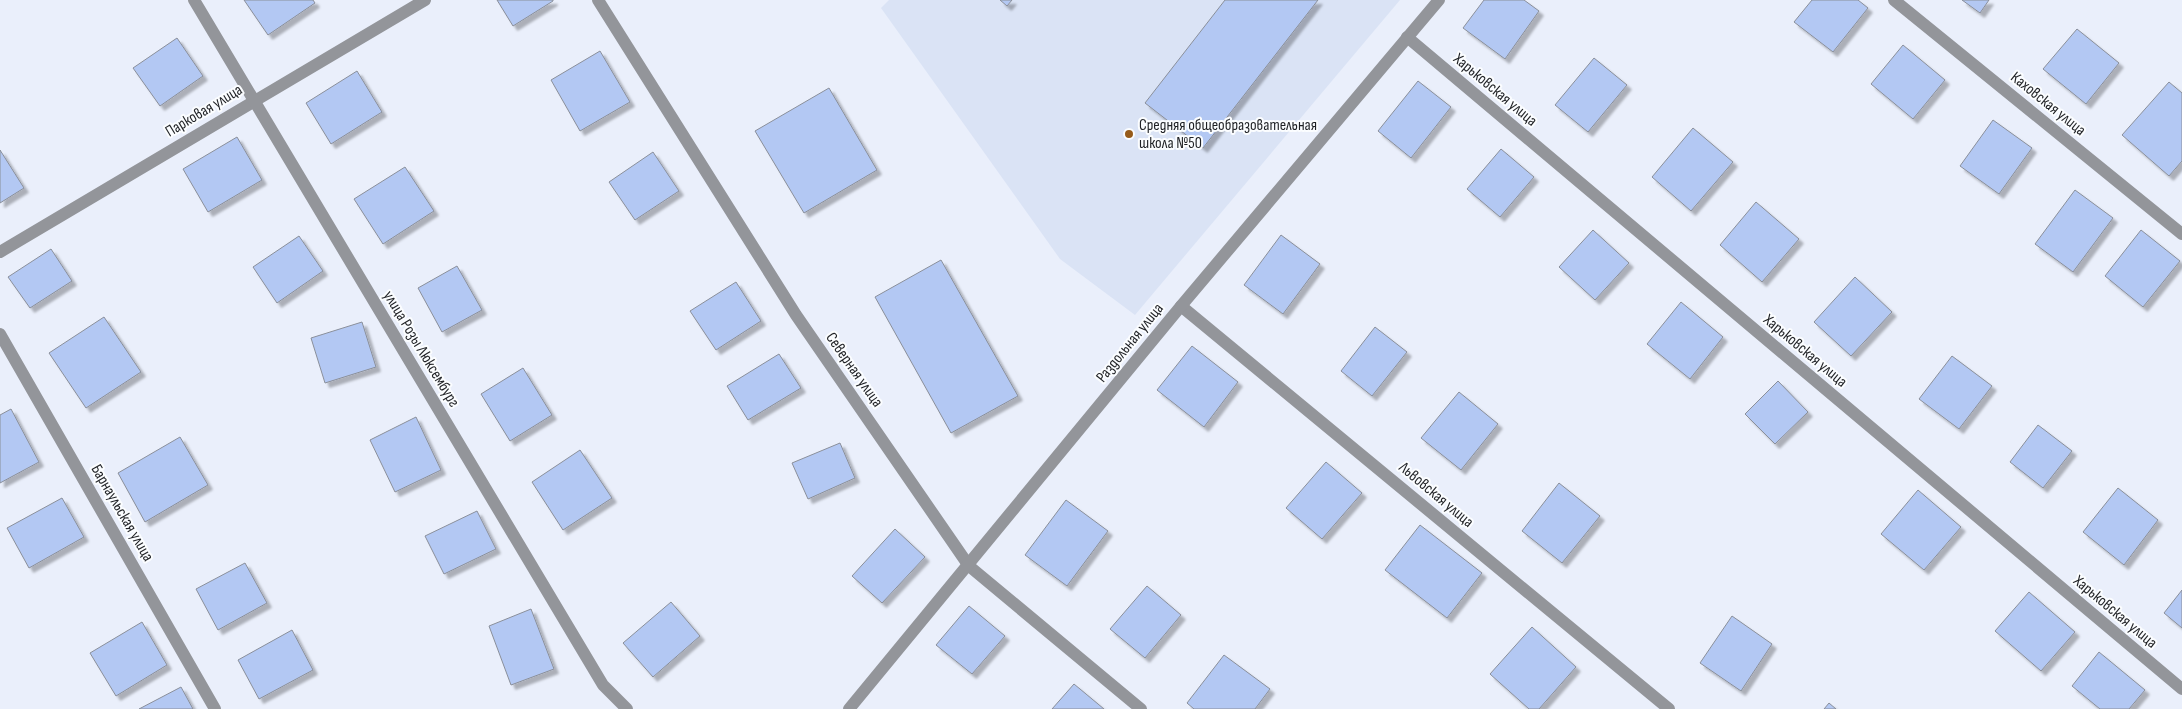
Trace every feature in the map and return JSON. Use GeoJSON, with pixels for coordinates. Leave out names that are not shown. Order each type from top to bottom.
{"type":"FeatureCollection","features":[{"type":"Feature","properties":{"kind":"street","name":"улица Розы Люксембург"},"geometry":{"type":"LineString","coordinates":[[194,0],[603,685],[627,709]]}},
{"type":"Feature","properties":{"kind":"street","name":"Парковая улица"},"geometry":{"type":"LineString","coordinates":[[0,252],[425,0]]}},
{"type":"Feature","properties":{"kind":"street","name":"Северная улица"},"geometry":{"type":"LineString","coordinates":[[598,0],[796,314],[969,566],[1141,709]]}},
{"type":"Feature","properties":{"kind":"street","name":"Раздольная улица"},"geometry":{"type":"LineString","coordinates":[[849,709],[969,566],[1181,306],[1439,0]]}},
{"type":"Feature","properties":{"kind":"street","name":"Каховская улица"},"geometry":{"type":"LineString","coordinates":[[1894,0],[2182,234]]}},
{"type":"Feature","properties":{"kind":"street","name":"Харьковская улица"},"geometry":{"type":"LineString","coordinates":[[1407,37],[2182,689]]}},
{"type":"Feature","properties":{"kind":"street","name":"Львовская улица"},"geometry":{"type":"LineString","coordinates":[[1181,306],[1669,709]]}},
{"type":"Feature","properties":{"kind":"street","name":"Барнаульская улица"},"geometry":{"type":"LineString","coordinates":[[0,334],[216,709]]}},
{"type":"Feature","properties":{"kind":"shaded area","name":"Средняя общеобразовательная школа №50"},"geometry":{"type":"Polygon","coordinates":[[[889,0],[1400,0],[1135,315],[1060,259],[881,8],[889,0]]]}},
{"type":"Feature","properties":{"kind":"building"},"geometry":{"type":"Polygon","coordinates":[[[244,0],[313,0],[315,3],[268,35],[244,0]]]}},
{"type":"Feature","properties":{"kind":"building"},"geometry":{"type":"Polygon","coordinates":[[[497,0],[553,0],[553,1],[513,26],[497,0]]]}},
{"type":"Feature","properties":{"kind":"building"},"geometry":{"type":"Polygon","coordinates":[[[1000,0],[1012,0],[1007,6],[1000,0]]]}},
{"type":"Feature","properties":{"kind":"building"},"geometry":{"type":"Polygon","coordinates":[[[1225,0],[1318,0],[1203,148],[1145,103],[1225,0]]]}},
{"type":"Feature","properties":{"kind":"building"},"geometry":{"type":"Polygon","coordinates":[[[1484,0],[1524,0],[1539,11],[1505,59],[1463,28],[1484,0]]]}},
{"type":"Feature","properties":{"kind":"building"},"geometry":{"type":"Polygon","coordinates":[[[1812,0],[1858,0],[1868,8],[1833,52],[1794,22],[1812,0]]]}},
{"type":"Feature","properties":{"kind":"building"},"geometry":{"type":"Polygon","coordinates":[[[1962,0],[1989,0],[1980,13],[1962,0]]]}},
{"type":"Feature","properties":{"kind":"building"},"geometry":{"type":"Polygon","coordinates":[[[2077,29],[2119,63],[2086,104],[2043,69],[2077,29]]]}},
{"type":"Feature","properties":{"kind":"building"},"geometry":{"type":"Polygon","coordinates":[[[177,38],[203,76],[160,106],[133,68],[177,38]]]}},
{"type":"Feature","properties":{"kind":"building"},"geometry":{"type":"Polygon","coordinates":[[[1903,45],[1945,80],[1913,119],[1871,84],[1903,45]]]}},
{"type":"Feature","properties":{"kind":"building"},"geometry":{"type":"Polygon","coordinates":[[[600,51],[630,102],[580,131],[551,80],[600,51]]]}},
{"type":"Feature","properties":{"kind":"building"},"geometry":{"type":"Polygon","coordinates":[[[1594,58],[1627,85],[1588,132],[1555,105],[1594,58]]]}},
{"type":"Feature","properties":{"kind":"building"},"geometry":{"type":"Polygon","coordinates":[[[357,71],[382,112],[331,144],[306,103],[357,71]]]}},
{"type":"Feature","properties":{"kind":"building"},"geometry":{"type":"Polygon","coordinates":[[[1418,81],[1451,107],[1411,158],[1378,131],[1418,81]]]}},
{"type":"Feature","properties":{"kind":"building"},"geometry":{"type":"Polygon","coordinates":[[[2169,82],[2182,93],[2182,161],[2169,176],[2122,135],[2169,82]]]}},
{"type":"Feature","properties":{"kind":"building"},"geometry":{"type":"Polygon","coordinates":[[[829,88],[877,170],[804,213],[755,131],[829,88]]]}},
{"type":"Feature","properties":{"kind":"building"},"geometry":{"type":"Polygon","coordinates":[[[1993,120],[2032,148],[1999,194],[1960,166],[1993,120]]]}},
{"type":"Feature","properties":{"kind":"building"},"geometry":{"type":"Polygon","coordinates":[[[1693,128],[1733,162],[1691,211],[1652,177],[1693,128]]]}},
{"type":"Feature","properties":{"kind":"building"},"geometry":{"type":"Polygon","coordinates":[[[237,137],[262,180],[208,212],[183,169],[237,137]]]}},
{"type":"Feature","properties":{"kind":"building"},"geometry":{"type":"Polygon","coordinates":[[[1501,149],[1534,177],[1500,217],[1467,189],[1501,149]]]}},
{"type":"Feature","properties":{"kind":"building"},"geometry":{"type":"Polygon","coordinates":[[[0,150],[24,188],[0,203],[0,150]]]}},
{"type":"Feature","properties":{"kind":"building"},"geometry":{"type":"Polygon","coordinates":[[[653,152],[679,191],[635,220],[609,182],[653,152]]]}},
{"type":"Feature","properties":{"kind":"building"},"geometry":{"type":"Polygon","coordinates":[[[405,167],[434,211],[383,244],[354,199],[405,167]]]}},
{"type":"Feature","properties":{"kind":"building"},"geometry":{"type":"Polygon","coordinates":[[[2075,190],[2113,218],[2073,272],[2035,244],[2075,190]]]}},
{"type":"Feature","properties":{"kind":"building"},"geometry":{"type":"Polygon","coordinates":[[[1756,202],[1799,239],[1762,282],[1720,245],[1756,202]]]}},
{"type":"Feature","properties":{"kind":"building"},"geometry":{"type":"Polygon","coordinates":[[[1593,230],[1629,263],[1595,300],[1559,267],[1593,230]]]}},
{"type":"Feature","properties":{"kind":"building"},"geometry":{"type":"Polygon","coordinates":[[[2141,230],[2180,261],[2143,307],[2105,276],[2141,230]]]}},
{"type":"Feature","properties":{"kind":"building"},"geometry":{"type":"Polygon","coordinates":[[[1281,235],[1320,264],[1283,314],[1244,285],[1281,235]]]}},
{"type":"Feature","properties":{"kind":"building"},"geometry":{"type":"Polygon","coordinates":[[[299,236],[323,271],[277,303],[253,267],[299,236]]]}},
{"type":"Feature","properties":{"kind":"building"},"geometry":{"type":"Polygon","coordinates":[[[51,249],[72,281],[30,308],[8,277],[51,249]]]}},
{"type":"Feature","properties":{"kind":"building"},"geometry":{"type":"Polygon","coordinates":[[[941,260],[1018,396],[951,433],[875,297],[941,260]]]}},
{"type":"Feature","properties":{"kind":"building"},"geometry":{"type":"Polygon","coordinates":[[[457,266],[482,310],[442,332],[418,288],[457,266]]]}},
{"type":"Feature","properties":{"kind":"building"},"geometry":{"type":"Polygon","coordinates":[[[1855,277],[1892,312],[1851,356],[1814,322],[1855,277]]]}},
{"type":"Feature","properties":{"kind":"building"},"geometry":{"type":"Polygon","coordinates":[[[736,282],[761,321],[716,350],[690,311],[736,282]]]}},
{"type":"Feature","properties":{"kind":"building"},"geometry":{"type":"Polygon","coordinates":[[[1681,302],[1723,337],[1690,379],[1647,344],[1681,302]]]}},
{"type":"Feature","properties":{"kind":"building"},"geometry":{"type":"Polygon","coordinates":[[[104,317],[141,372],[86,408],[49,353],[104,317]]]}},
{"type":"Feature","properties":{"kind":"building"},"geometry":{"type":"Polygon","coordinates":[[[362,322],[376,367],[325,383],[311,338],[362,322]]]}},
{"type":"Feature","properties":{"kind":"building"},"geometry":{"type":"Polygon","coordinates":[[[1375,327],[1407,352],[1372,396],[1341,371],[1375,327]]]}},
{"type":"Feature","properties":{"kind":"building"},"geometry":{"type":"Polygon","coordinates":[[[1192,346],[1238,382],[1204,427],[1157,390],[1192,346]]]}},
{"type":"Feature","properties":{"kind":"building"},"geometry":{"type":"Polygon","coordinates":[[[779,354],[801,388],[748,420],[727,386],[779,354]]]}},
{"type":"Feature","properties":{"kind":"building"},"geometry":{"type":"Polygon","coordinates":[[[1952,356],[1992,386],[1959,429],[1919,399],[1952,356]]]}},
{"type":"Feature","properties":{"kind":"building"},"geometry":{"type":"Polygon","coordinates":[[[523,368],[552,415],[510,441],[481,394],[523,368]]]}},
{"type":"Feature","properties":{"kind":"building"},"geometry":{"type":"Polygon","coordinates":[[[1778,381],[1808,412],[1775,444],[1745,414],[1778,381]]]}},
{"type":"Feature","properties":{"kind":"building"},"geometry":{"type":"Polygon","coordinates":[[[1459,392],[1498,424],[1461,470],[1421,438],[1459,392]]]}},
{"type":"Feature","properties":{"kind":"building"},"geometry":{"type":"Polygon","coordinates":[[[11,409],[39,462],[0,483],[0,415],[11,409]]]}},
{"type":"Feature","properties":{"kind":"building"},"geometry":{"type":"Polygon","coordinates":[[[416,417],[441,470],[395,492],[370,440],[416,417]]]}},
{"type":"Feature","properties":{"kind":"building"},"geometry":{"type":"Polygon","coordinates":[[[2038,425],[2072,451],[2043,488],[2010,462],[2038,425]]]}},
{"type":"Feature","properties":{"kind":"building"},"geometry":{"type":"Polygon","coordinates":[[[180,437],[208,485],[145,522],[118,473],[180,437]]]}},
{"type":"Feature","properties":{"kind":"building"},"geometry":{"type":"Polygon","coordinates":[[[840,443],[855,478],[808,499],[792,463],[840,443]]]}},
{"type":"Feature","properties":{"kind":"building"},"geometry":{"type":"Polygon","coordinates":[[[580,450],[612,498],[563,530],[532,482],[580,450]]]}},
{"type":"Feature","properties":{"kind":"building"},"geometry":{"type":"Polygon","coordinates":[[[1326,462],[1362,493],[1322,539],[1286,508],[1326,462]]]}},
{"type":"Feature","properties":{"kind":"building"},"geometry":{"type":"Polygon","coordinates":[[[1559,483],[1600,516],[1562,563],[1522,531],[1559,483]]]}},
{"type":"Feature","properties":{"kind":"building"},"geometry":{"type":"Polygon","coordinates":[[[2118,488],[2158,520],[2124,565],[2083,532],[2118,488]]]}},
{"type":"Feature","properties":{"kind":"building"},"geometry":{"type":"Polygon","coordinates":[[[1918,490],[1961,527],[1924,570],[1881,534],[1918,490]]]}},
{"type":"Feature","properties":{"kind":"building"},"geometry":{"type":"Polygon","coordinates":[[[62,498],[84,537],[29,568],[7,528],[62,498]]]}},
{"type":"Feature","properties":{"kind":"building"},"geometry":{"type":"Polygon","coordinates":[[[1066,500],[1108,531],[1067,586],[1025,555],[1066,500]]]}},
{"type":"Feature","properties":{"kind":"building"},"geometry":{"type":"Polygon","coordinates":[[[477,511],[496,549],[444,574],[425,536],[477,511]]]}},
{"type":"Feature","properties":{"kind":"building"},"geometry":{"type":"Polygon","coordinates":[[[1420,525],[1482,573],[1447,618],[1385,570],[1420,525]]]}},
{"type":"Feature","properties":{"kind":"building"},"geometry":{"type":"Polygon","coordinates":[[[895,529],[925,557],[882,603],[852,576],[895,529]]]}},
{"type":"Feature","properties":{"kind":"building"},"geometry":{"type":"Polygon","coordinates":[[[245,563],[267,603],[218,630],[196,589],[245,563]]]}},
{"type":"Feature","properties":{"kind":"building"},"geometry":{"type":"Polygon","coordinates":[[[1147,586],[1181,615],[1145,658],[1110,629],[1147,586]]]}},
{"type":"Feature","properties":{"kind":"building"},"geometry":{"type":"Polygon","coordinates":[[[2182,590],[2182,628],[2164,613],[2182,590]]]}},
{"type":"Feature","properties":{"kind":"building"},"geometry":{"type":"Polygon","coordinates":[[[2029,592],[2075,632],[2041,671],[1995,631],[2029,592]]]}},
{"type":"Feature","properties":{"kind":"building"},"geometry":{"type":"Polygon","coordinates":[[[671,602],[700,636],[653,677],[623,643],[671,602]]]}},
{"type":"Feature","properties":{"kind":"building"},"geometry":{"type":"Polygon","coordinates":[[[969,606],[1005,636],[972,674],[936,645],[969,606]]]}},
{"type":"Feature","properties":{"kind":"building"},"geometry":{"type":"Polygon","coordinates":[[[531,609],[554,669],[511,685],[489,626],[531,609]]]}},
{"type":"Feature","properties":{"kind":"building"},"geometry":{"type":"Polygon","coordinates":[[[1732,616],[1772,644],[1741,691],[1700,663],[1732,616]]]}},
{"type":"Feature","properties":{"kind":"building"},"geometry":{"type":"Polygon","coordinates":[[[142,622],[167,665],[116,696],[90,653],[142,622]]]}},
{"type":"Feature","properties":{"kind":"building"},"geometry":{"type":"Polygon","coordinates":[[[1532,627],[1576,667],[1539,709],[1529,709],[1490,674],[1532,627]]]}},
{"type":"Feature","properties":{"kind":"building"},"geometry":{"type":"Polygon","coordinates":[[[292,630],[313,670],[259,699],[238,660],[292,630]]]}},
{"type":"Feature","properties":{"kind":"building"},"geometry":{"type":"Polygon","coordinates":[[[2099,652],[2145,690],[2129,709],[2100,709],[2072,686],[2099,652]]]}},
{"type":"Feature","properties":{"kind":"building"},"geometry":{"type":"Polygon","coordinates":[[[1224,655],[1270,689],[1255,709],[1194,709],[1187,703],[1224,655]]]}},
{"type":"Feature","properties":{"kind":"building"},"geometry":{"type":"Polygon","coordinates":[[[1074,684],[1104,709],[1052,709],[1074,684]]]}},
{"type":"Feature","properties":{"kind":"building"},"geometry":{"type":"Polygon","coordinates":[[[181,687],[193,709],[139,709],[181,687]]]}},
{"type":"Feature","properties":{"kind":"building"},"geometry":{"type":"Polygon","coordinates":[[[1829,703],[1836,709],[1824,709],[1829,703]]]}},
{"type":"Feature","properties":{"kind":"place","name":"Средняя общеобразовательная школа №50"},"geometry":{"type":"Point","coordinates":[1129,134]}}]}
